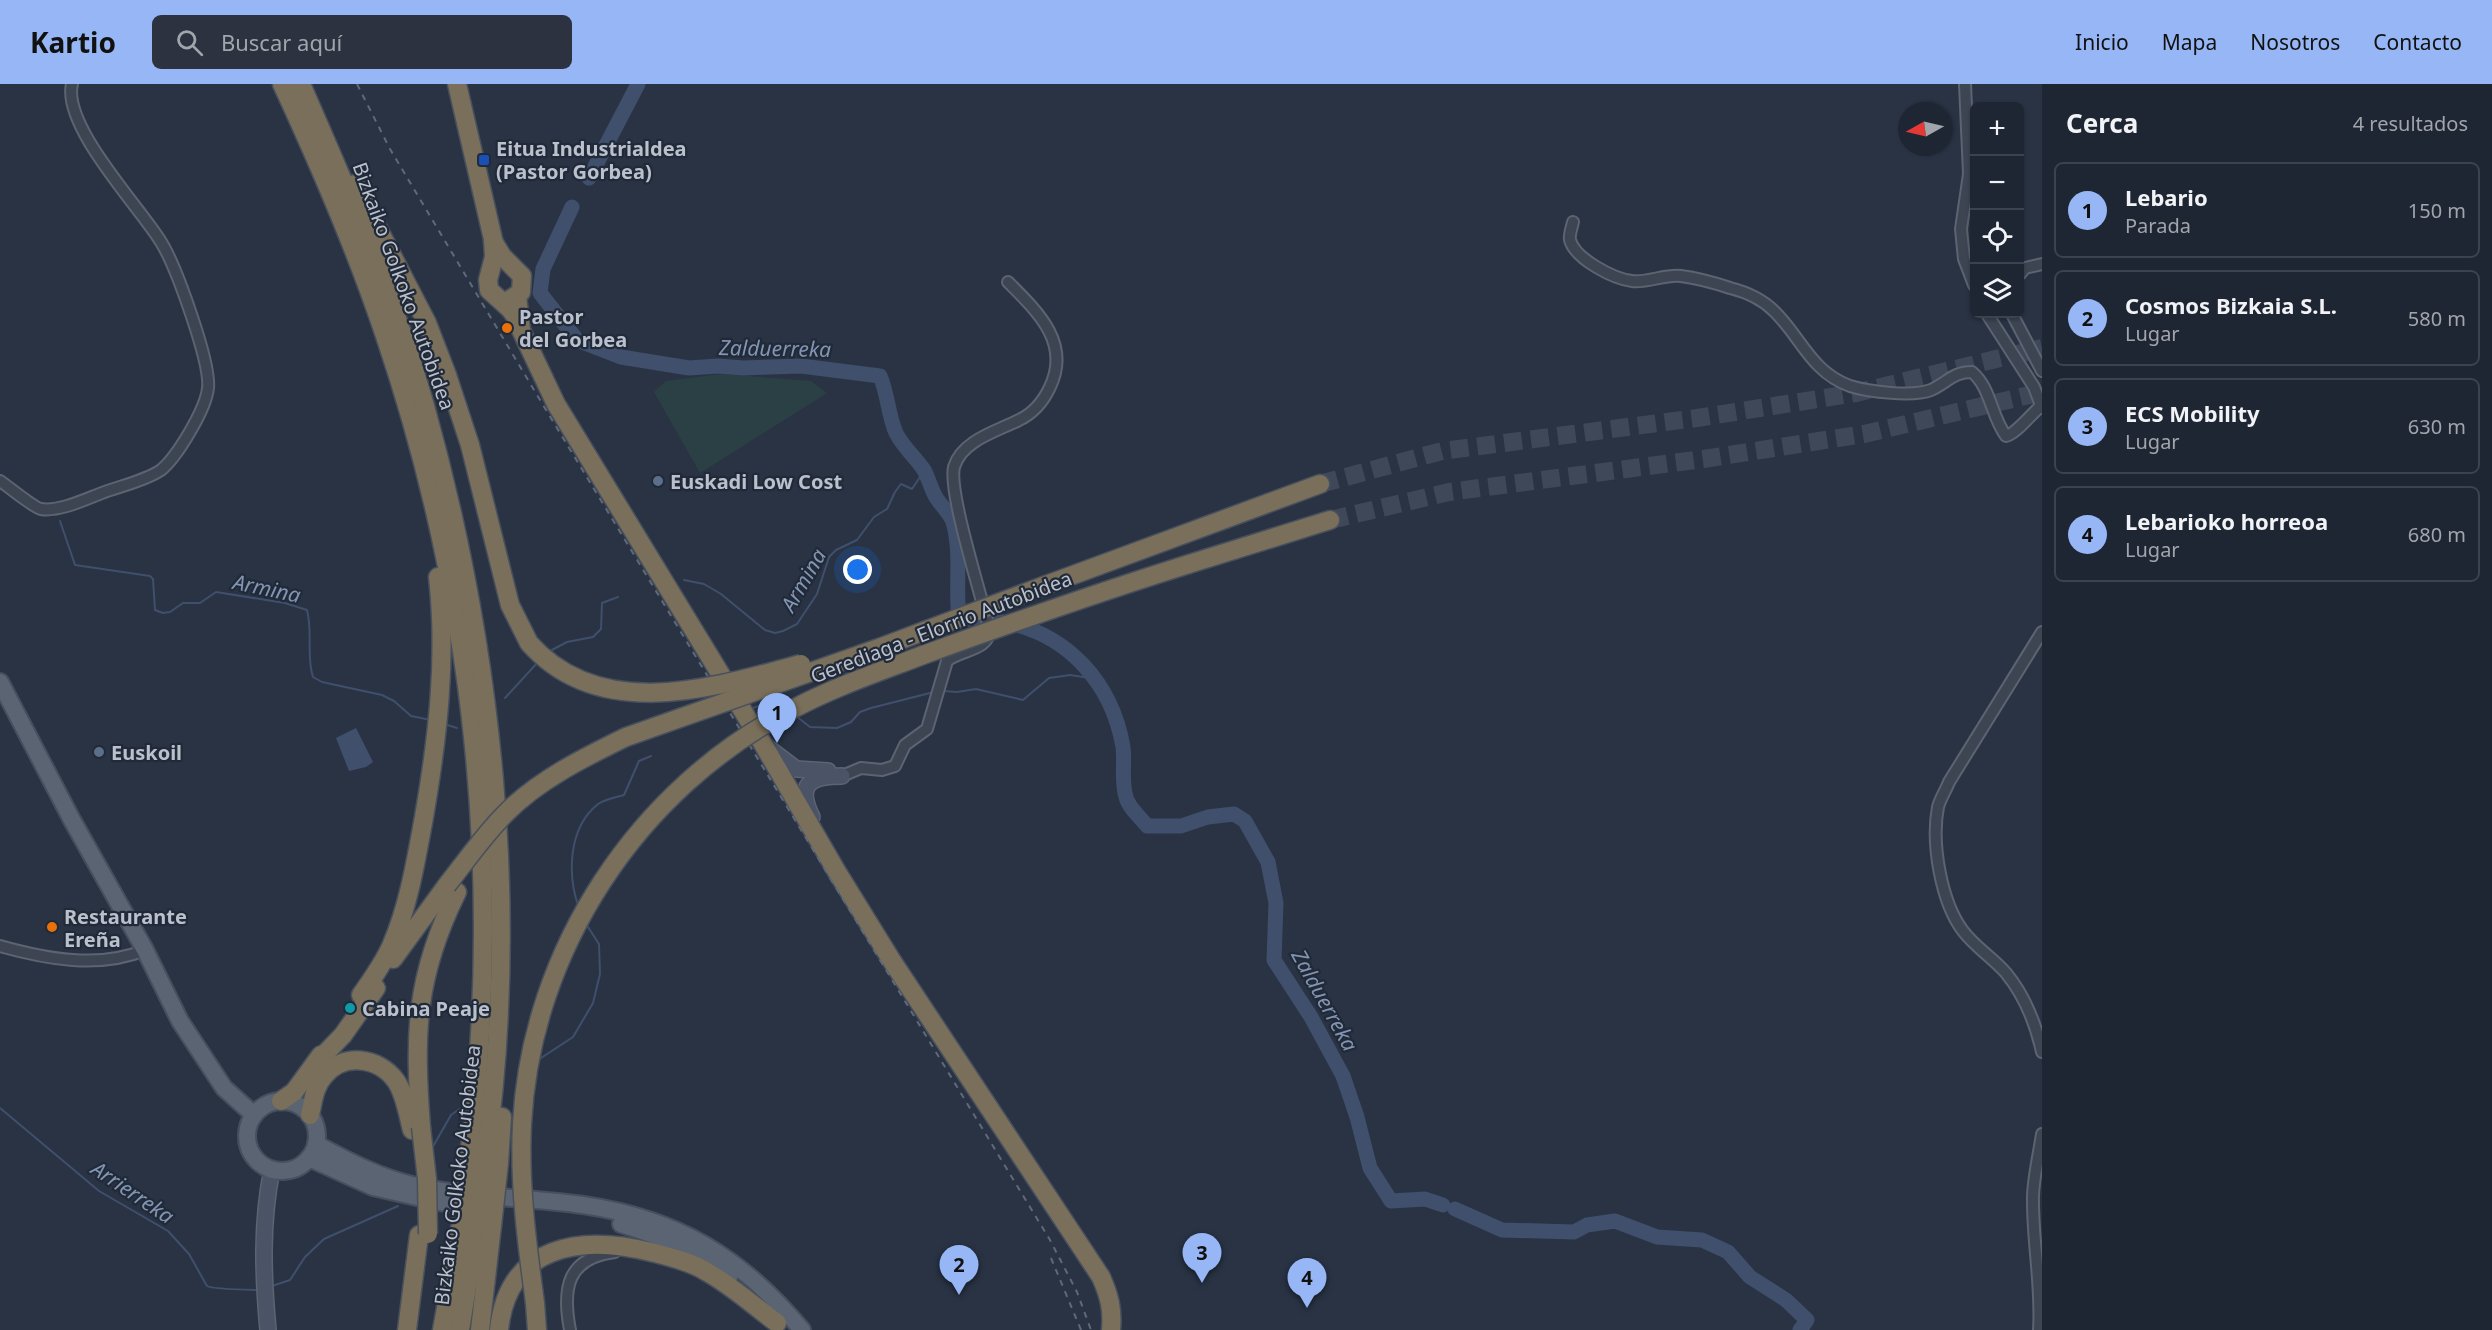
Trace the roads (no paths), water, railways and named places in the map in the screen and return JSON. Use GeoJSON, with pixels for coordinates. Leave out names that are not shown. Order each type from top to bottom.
{"type":"FeatureCollection","features":[{"type":"Feature","properties":{"kind":"highway","name":"Bizkaiko Golkoko Autobidea"},"geometry":{"type":"LineString","coordinates":[[282,84],[334,199],[360,265],[410,414],[451,586],[465,672],[482,828],[484,1160]]}},
{"type":"Feature","properties":{"kind":"highway","name":"Bizkaiko Golkoko Autobidea"},"geometry":{"type":"LineString","coordinates":[[302,84],[359,220],[394,313],[424,404],[466,575],[491,754],[498,842],[501,936],[499,1022],[492,1114],[484,1160]]}},
{"type":"Feature","properties":{"kind":"highway"},"geometry":{"type":"LineString","coordinates":[[302,84],[427,323],[470,445],[510,605],[529,643],[545,659],[574,679],[604,688],[635,692],[671,691],[723,685],[820,659],[879,648]]}},
{"type":"Feature","properties":{"kind":"highway"},"geometry":{"type":"LineString","coordinates":[[457,84],[493,239],[494,257],[488,285],[492,294],[508,298]]}},
{"type":"Feature","properties":{"kind":"highway"},"geometry":{"type":"LineString","coordinates":[[493,239],[502,256],[519,272],[523,282],[508,298]]}},
{"type":"Feature","properties":{"kind":"highway"},"geometry":{"type":"LineString","coordinates":[[492,272],[502,266],[513,267]]}},
{"type":"Feature","properties":{"kind":"highway"},"geometry":{"type":"LineString","coordinates":[[508,298],[556,404],[763,744],[837,872],[892,961],[1101,1277],[1110,1298],[1111,1330]]}},
{"type":"Feature","properties":{"kind":"highway","name":"Gerediaga - Elorrio Autobidea"},"geometry":{"type":"LineString","coordinates":[[452,889],[507,812],[579,761],[626,737],[879,648],[1320,484]]}},
{"type":"Feature","properties":{"kind":"highway"},"geometry":{"type":"LineString","coordinates":[[361,995],[392,945],[409,892],[438,721],[443,669],[441,604],[430,531],[428,486]]}},
{"type":"Feature","properties":{"kind":"highway","name":"Gerediaga - Elorrio Autobidea"},"geometry":{"type":"LineString","coordinates":[[537,1330],[522,1181],[522,1121],[529,1066],[544,1006],[567,945],[598,889],[640,830],[665,803],[720,756],[792,709],[868,676],[981,633],[1330,520]]}},
{"type":"Feature","properties":{"kind":"highway"},"geometry":{"type":"LineString","coordinates":[[315,1064],[330,1050],[363,1008],[398,953],[452,889]]}},
{"type":"Feature","properties":{"kind":"highway"},"geometry":{"type":"LineString","coordinates":[[407,1330],[424,1235],[417,1129],[417,1056],[422,988],[452,889]]}},
{"type":"Feature","properties":{"kind":"highway"},"geometry":{"type":"LineString","coordinates":[[281,1101],[294,1092],[343,1023]]}},
{"type":"Feature","properties":{"kind":"highway"},"geometry":{"type":"LineString","coordinates":[[310,1115],[314,1094],[325,1074],[339,1064],[362,1059],[376,1063],[398,1083],[417,1129]]}},
{"type":"Feature","properties":{"kind":"highway"},"geometry":{"type":"LineString","coordinates":[[480,1330],[477,1223],[484,1160]]}},
{"type":"Feature","properties":{"kind":"highway"},"geometry":{"type":"LineString","coordinates":[[477,1223],[484,1160]]}},
{"type":"Feature","properties":{"kind":"highway","name":"Bizkaiko Golkoko Autobidea"},"geometry":{"type":"LineString","coordinates":[[442,1330],[477,1223]]}},
{"type":"Feature","properties":{"kind":"highway","name":"Bizkaiko Golkoko Autobidea"},"geometry":{"type":"LineString","coordinates":[[460,1330],[477,1223]]}},
{"type":"Feature","properties":{"kind":"highway"},"geometry":{"type":"LineString","coordinates":[[499,1330],[501,1311],[511,1286],[521,1272],[549,1252],[580,1245],[640,1250],[681,1261],[706,1271],[775,1325]]}},
{"type":"Feature","properties":{"kind":"main road"},"geometry":{"type":"LineString","coordinates":[[0,682],[72,820],[145,950],[180,1021],[224,1088],[254,1115]]}},
{"type":"Feature","properties":{"kind":"main road"},"geometry":{"type":"LineString","coordinates":[[281,1101],[298,1105],[310,1115],[317,1134],[312,1151],[292,1169],[272,1169],[254,1157],[247,1136],[254,1115],[261,1108],[281,1101]]}},
{"type":"Feature","properties":{"kind":"main road"},"geometry":{"type":"LineString","coordinates":[[312,1151],[373,1187],[439,1202],[568,1214],[613,1222],[682,1245],[719,1266],[760,1300],[775,1325]]}},
{"type":"Feature","properties":{"kind":"main road"},"geometry":{"type":"LineString","coordinates":[[312,1151],[417,1186],[583,1205],[618,1212],[677,1230],[725,1256],[762,1287],[802,1330]]}},
{"type":"Feature","properties":{"kind":"street"},"geometry":{"type":"LineString","coordinates":[[0,481],[41,509],[70,505],[159,471],[183,446],[208,389],[206,369],[172,263],[161,243],[100,158],[79,124],[71,105],[72,84]]}},
{"type":"Feature","properties":{"kind":"street"},"geometry":{"type":"LineString","coordinates":[[1965,84],[1969,174],[1961,229],[1964,259],[1970,275]]}},
{"type":"Feature","properties":{"kind":"street"},"geometry":{"type":"LineString","coordinates":[[1573,222],[1569,238],[1575,250],[1616,278],[1634,282],[1665,276],[1681,276],[1733,288],[1761,300],[1775,312],[1808,356],[1830,376],[1850,386],[1891,392],[1922,393],[1933,389],[1959,372],[1972,372],[1982,380],[1999,426],[2006,436],[2013,434],[2028,416],[2042,406],[2034,387],[1990,318]]}},
{"type":"Feature","properties":{"kind":"street"},"geometry":{"type":"LineString","coordinates":[[2024,269],[2042,264]]}},
{"type":"Feature","properties":{"kind":"street"},"geometry":{"type":"LineString","coordinates":[[837,872],[806,804],[804,796],[807,786],[814,779],[822,776],[842,776],[861,768],[882,770],[895,766],[905,745],[927,729],[942,672],[950,658],[985,643],[989,637],[982,598],[956,500],[954,468],[960,455],[974,443],[1034,411],[1043,401],[1055,376],[1058,358],[1055,342],[1033,306],[1008,282]]}},
{"type":"Feature","properties":{"kind":"street"},"geometry":{"type":"LineString","coordinates":[[2014,318],[2042,371]]}},
{"type":"Feature","properties":{"kind":"street"},"geometry":{"type":"LineString","coordinates":[[2042,632],[1949,782],[1938,807],[1936,859],[1949,909],[1964,932],[2006,973],[2019,993],[2037,1031],[2042,1053]]}},
{"type":"Feature","properties":{"kind":"street"},"geometry":{"type":"LineString","coordinates":[[763,744],[796,769],[825,770],[842,776]]}},
{"type":"Feature","properties":{"kind":"street"},"geometry":{"type":"LineString","coordinates":[[0,946],[69,960],[101,960],[132,956],[145,950]]}},
{"type":"Feature","properties":{"kind":"street"},"geometry":{"type":"LineString","coordinates":[[2039,1330],[2042,1304],[2035,1247],[2033,1193],[2042,1134]]}},
{"type":"Feature","properties":{"kind":"street"},"geometry":{"type":"LineString","coordinates":[[268,1330],[263,1276],[264,1221],[272,1169]]}},
{"type":"Feature","properties":{"kind":"street"},"geometry":{"type":"LineString","coordinates":[[570,1330],[566,1292],[574,1272],[583,1262],[602,1253],[640,1250]]}},
{"type":"Feature","properties":{"kind":"water"},"geometry":{"type":"Polygon","coordinates":[[[356,728],[373,762],[366,767],[349,771],[336,738],[356,728]]]}},
{"type":"Feature","properties":{"kind":"waterway"},"geometry":{"type":"LineString","coordinates":[[589,178],[638,84]]}},
{"type":"Feature","properties":{"kind":"waterway","name":"Zalduerreka"},"geometry":{"type":"LineString","coordinates":[[572,207],[543,269],[540,293],[577,340],[621,357],[689,368],[801,366],[880,376],[896,433],[924,470],[935,496],[953,522],[958,558],[959,618],[998,621],[1027,628],[1067,650],[1083,665],[1109,702],[1123,747],[1124,785],[1127,801],[1147,826],[1181,826],[1208,817],[1234,814],[1245,821],[1268,862],[1276,903],[1274,960],[1311,1017],[1343,1076],[1357,1117],[1370,1168],[1391,1201],[1425,1199],[1443,1205]]}},
{"type":"Feature","properties":{"kind":"waterway","name":"Armina"},"geometry":{"type":"LineString","coordinates":[[684,580],[704,584],[721,594],[765,630],[775,633],[783,631],[797,624],[817,594],[829,557],[836,550],[857,540],[874,517],[887,509],[901,484],[912,489],[924,471]]}},
{"type":"Feature","properties":{"kind":"waterway","name":"Armina"},"geometry":{"type":"LineString","coordinates":[[60,521],[75,565],[150,576],[153,579],[155,610],[163,613],[170,612],[183,603],[200,603],[216,592],[285,603],[307,610],[313,677],[322,682],[382,695],[394,701],[411,716],[431,720]]}},
{"type":"Feature","properties":{"kind":"waterway","name":"Armina"},"geometry":{"type":"LineString","coordinates":[[550,651],[567,642],[593,637],[601,629],[602,603],[618,597]]}},
{"type":"Feature","properties":{"kind":"waterway","name":"Armina"},"geometry":{"type":"LineString","coordinates":[[505,698],[538,662]]}},
{"type":"Feature","properties":{"kind":"waterway","name":"Arrierreka"},"geometry":{"type":"LineString","coordinates":[[943,691],[957,692],[976,689],[1023,700],[1049,678],[1070,675],[1097,679]]}},
{"type":"Feature","properties":{"kind":"waterway","name":"Arrierreka"},"geometry":{"type":"LineString","coordinates":[[796,716],[810,727],[837,728],[851,722],[860,712],[934,692]]}},
{"type":"Feature","properties":{"kind":"waterway","name":"Arrierreka"},"geometry":{"type":"LineString","coordinates":[[753,708],[775,700],[787,705]]}},
{"type":"Feature","properties":{"kind":"waterway","name":"Armina"},"geometry":{"type":"LineString","coordinates":[[444,724],[457,728]]}},
{"type":"Feature","properties":{"kind":"waterway","name":"Arrierreka"},"geometry":{"type":"LineString","coordinates":[[579,908],[572,867],[576,839],[581,826],[598,804],[624,795],[639,761],[651,756]]}},
{"type":"Feature","properties":{"kind":"waterway","name":"Arrierreka"},"geometry":{"type":"LineString","coordinates":[[538,1060],[573,1037],[593,1003],[600,974],[599,944],[586,924]]}},
{"type":"Feature","properties":{"kind":"waterway","name":"Arrierreka"},"geometry":{"type":"LineString","coordinates":[[0,1108],[99,1191],[168,1231],[189,1254],[207,1286],[258,1290]]}},
{"type":"Feature","properties":{"kind":"waterway","name":"Arrierreka"},"geometry":{"type":"LineString","coordinates":[[431,1150],[451,1115],[461,1108]]}},
{"type":"Feature","properties":{"kind":"waterway","name":"Arrierreka"},"geometry":{"type":"LineString","coordinates":[[272,1286],[290,1280],[305,1257],[324,1239],[398,1206]]}},
{"type":"Feature","properties":{"kind":"waterway","name":"Zalduerreka"},"geometry":{"type":"LineString","coordinates":[[1455,1209],[1502,1230],[1574,1232],[1587,1225],[1615,1221],[1657,1237],[1702,1240],[1728,1252],[1750,1277],[1786,1300],[1807,1320],[1800,1330]]}},
{"type":"Feature","properties":{"kind":"tunnel"},"geometry":{"type":"LineString","coordinates":[[1320,484],[1442,451],[1697,418],[1856,393],[2042,348]]}},
{"type":"Feature","properties":{"kind":"tunnel"},"geometry":{"type":"LineString","coordinates":[[1330,520],[1449,492],[1703,459],[1864,434],[2042,392]]}},
{"type":"Feature","properties":{"kind":"railway"},"geometry":{"type":"LineString","coordinates":[[357,84],[390,149],[543,405],[1050,1240],[1077,1292],[1091,1330]]}},
{"type":"Feature","properties":{"kind":"railway"},"geometry":{"type":"LineString","coordinates":[[1051,1258],[1081,1330]]}},
{"type":"Feature","properties":{"kind":"place","name":"Eitua Industrialdea (Pastor Gorbea)"},"geometry":{"type":"Point","coordinates":[484,160]}},
{"type":"Feature","properties":{"kind":"place","name":"Pastor del Gorbea"},"geometry":{"type":"Point","coordinates":[507,328]}},
{"type":"Feature","properties":{"kind":"place","name":"Euskadi Low Cost"},"geometry":{"type":"Point","coordinates":[658,481]}},
{"type":"Feature","properties":{"kind":"place","name":"Lebario"},"geometry":{"type":"Point","coordinates":[777,743]}},
{"type":"Feature","properties":{"kind":"place","name":"Euskoil"},"geometry":{"type":"Point","coordinates":[99,752]}},
{"type":"Feature","properties":{"kind":"place","name":"Restaurante Ereña"},"geometry":{"type":"Point","coordinates":[52,927]}},
{"type":"Feature","properties":{"kind":"place","name":"Cabina Peaje"},"geometry":{"type":"Point","coordinates":[350,1008]}},
{"type":"Feature","properties":{"kind":"place","name":"ECS Mobility"},"geometry":{"type":"Point","coordinates":[1202,1283]}},
{"type":"Feature","properties":{"kind":"place","name":"Cosmos Bizkaia S.L."},"geometry":{"type":"Point","coordinates":[959,1295]}},
{"type":"Feature","properties":{"kind":"place","name":"Lebarioko horreoa"},"geometry":{"type":"Point","coordinates":[1307,1308]}}]}
